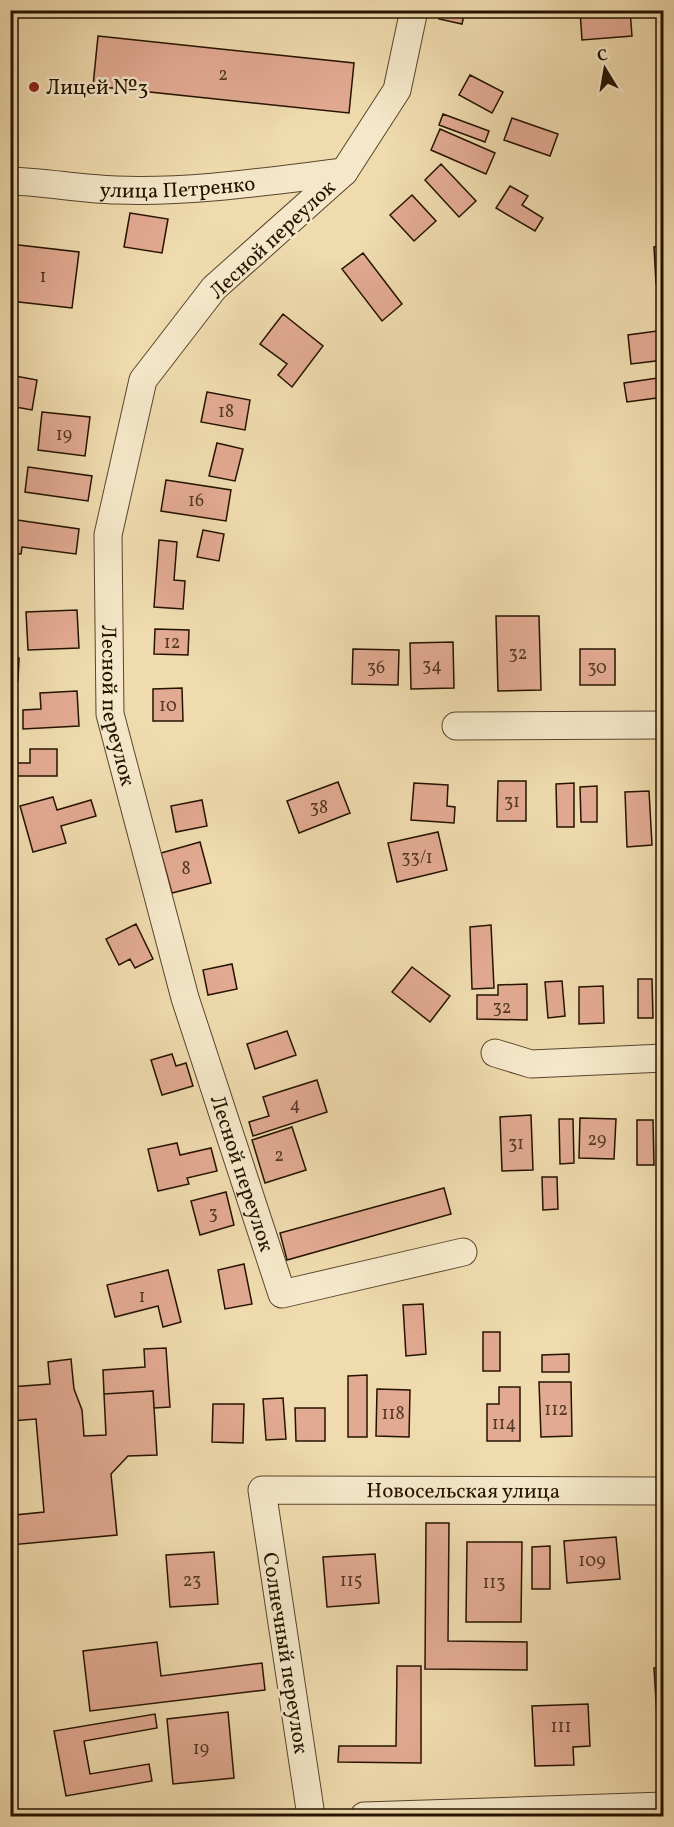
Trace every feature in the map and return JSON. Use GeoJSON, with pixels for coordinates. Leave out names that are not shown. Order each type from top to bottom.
{"type":"FeatureCollection","features":[{"type":"Feature","properties":{"kind":"street","name":"Лесной переулок"},"geometry":{"type":"LineString","coordinates":[[414,10],[397,90],[344,172],[214,288],[143,380],[108,535],[110,714],[184,998],[282,1294],[463,1252]]}},
{"type":"Feature","properties":{"kind":"street","name":"улица Петренко"},"geometry":{"type":"LineString","coordinates":[[10,182],[49,182],[115,190],[199,189],[344,172]]}},
{"type":"Feature","properties":{"kind":"street"},"geometry":{"type":"LineString","coordinates":[[456,726],[663,725]]}},
{"type":"Feature","properties":{"kind":"street"},"geometry":{"type":"LineString","coordinates":[[495,1053],[531,1064],[663,1058]]}},
{"type":"Feature","properties":{"kind":"street","name":"Новосельская улица"},"geometry":{"type":"LineString","coordinates":[[262,1490],[663,1491]]}},
{"type":"Feature","properties":{"kind":"street","name":"Солнечный переулок"},"geometry":{"type":"LineString","coordinates":[[262,1490],[311,1816]]}},
{"type":"Feature","properties":{"kind":"street"},"geometry":{"type":"LineString","coordinates":[[364,1816],[663,1806]]}},
{"type":"Feature","properties":{"kind":"building"},"geometry":{"type":"Polygon","coordinates":[[[440,10],[465,10],[462,24],[439,19],[440,10]]]}},
{"type":"Feature","properties":{"kind":"building"},"geometry":{"type":"Polygon","coordinates":[[[580,10],[630,10],[632,36],[582,40],[580,10]]]}},
{"type":"Feature","properties":{"kind":"building"},"geometry":{"type":"Polygon","coordinates":[[[98,36],[354,63],[349,113],[93,86],[98,36]]]}},
{"type":"Feature","properties":{"kind":"building"},"geometry":{"type":"Polygon","coordinates":[[[470,75],[503,92],[492,113],[459,95],[470,75]]]}},
{"type":"Feature","properties":{"kind":"building"},"geometry":{"type":"Polygon","coordinates":[[[443,114],[489,131],[485,142],[439,125],[443,114]]]}},
{"type":"Feature","properties":{"kind":"building"},"geometry":{"type":"Polygon","coordinates":[[[512,118],[558,134],[550,156],[504,140],[512,118]]]}},
{"type":"Feature","properties":{"kind":"building"},"geometry":{"type":"Polygon","coordinates":[[[440,129],[495,153],[486,174],[431,150],[440,129]]]}},
{"type":"Feature","properties":{"kind":"building"},"geometry":{"type":"Polygon","coordinates":[[[441,164],[476,201],[459,217],[425,180],[441,164]]]}},
{"type":"Feature","properties":{"kind":"building"},"geometry":{"type":"Polygon","coordinates":[[[664,171],[664,192],[657,192],[657,172],[664,171]]]}},
{"type":"Feature","properties":{"kind":"building"},"geometry":{"type":"Polygon","coordinates":[[[510,186],[528,196],[522,205],[543,218],[535,231],[496,208],[510,186]]]}},
{"type":"Feature","properties":{"kind":"building"},"geometry":{"type":"Polygon","coordinates":[[[412,195],[436,221],[414,241],[390,215],[412,195]]]}},
{"type":"Feature","properties":{"kind":"building"},"geometry":{"type":"Polygon","coordinates":[[[130,213],[168,219],[162,253],[124,247],[130,213]]]}},
{"type":"Feature","properties":{"kind":"building"},"geometry":{"type":"Polygon","coordinates":[[[10,244],[79,252],[72,308],[10,301],[10,244]]]}},
{"type":"Feature","properties":{"kind":"building"},"geometry":{"type":"Polygon","coordinates":[[[664,246],[664,283],[656,283],[654,247],[664,246]]]}},
{"type":"Feature","properties":{"kind":"building"},"geometry":{"type":"Polygon","coordinates":[[[363,253],[402,304],[382,321],[342,269],[363,253]]]}},
{"type":"Feature","properties":{"kind":"building"},"geometry":{"type":"Polygon","coordinates":[[[283,314],[323,346],[292,387],[278,375],[287,364],[260,344],[283,314]]]}},
{"type":"Feature","properties":{"kind":"building"},"geometry":{"type":"Polygon","coordinates":[[[664,330],[664,360],[631,364],[628,335],[664,330]]]}},
{"type":"Feature","properties":{"kind":"building"},"geometry":{"type":"Polygon","coordinates":[[[10,375],[37,380],[32,410],[10,406],[10,375]]]}},
{"type":"Feature","properties":{"kind":"building"},"geometry":{"type":"Polygon","coordinates":[[[664,377],[664,397],[627,402],[624,383],[664,377]]]}},
{"type":"Feature","properties":{"kind":"building"},"geometry":{"type":"Polygon","coordinates":[[[207,392],[250,400],[245,430],[201,422],[207,392]]]}},
{"type":"Feature","properties":{"kind":"building"},"geometry":{"type":"Polygon","coordinates":[[[42,412],[90,417],[85,456],[38,450],[42,412]]]}},
{"type":"Feature","properties":{"kind":"building"},"geometry":{"type":"Polygon","coordinates":[[[217,443],[243,449],[235,481],[209,476],[217,443]]]}},
{"type":"Feature","properties":{"kind":"building"},"geometry":{"type":"Polygon","coordinates":[[[28,467],[92,476],[88,501],[25,492],[28,467]]]}},
{"type":"Feature","properties":{"kind":"building"},"geometry":{"type":"Polygon","coordinates":[[[166,480],[231,490],[226,521],[161,511],[166,480]]]}},
{"type":"Feature","properties":{"kind":"building"},"geometry":{"type":"Polygon","coordinates":[[[657,490],[664,490],[664,525],[657,525],[657,490]]]}},
{"type":"Feature","properties":{"kind":"building"},"geometry":{"type":"Polygon","coordinates":[[[10,519],[79,529],[76,554],[22,547],[21,554],[10,553],[10,519]]]}},
{"type":"Feature","properties":{"kind":"building"},"geometry":{"type":"Polygon","coordinates":[[[203,530],[224,534],[219,561],[197,557],[203,530]]]}},
{"type":"Feature","properties":{"kind":"building"},"geometry":{"type":"Polygon","coordinates":[[[159,540],[177,542],[174,580],[185,581],[183,609],[154,607],[159,540]]]}},
{"type":"Feature","properties":{"kind":"building"},"geometry":{"type":"Polygon","coordinates":[[[77,610],[79,648],[28,650],[26,612],[77,610]]]}},
{"type":"Feature","properties":{"kind":"building"},"geometry":{"type":"Polygon","coordinates":[[[496,616],[539,616],[541,690],[498,691],[496,616]]]}},
{"type":"Feature","properties":{"kind":"building"},"geometry":{"type":"Polygon","coordinates":[[[155,629],[189,630],[188,655],[154,654],[155,629]]]}},
{"type":"Feature","properties":{"kind":"building"},"geometry":{"type":"Polygon","coordinates":[[[453,642],[454,688],[411,689],[410,643],[453,642]]]}},
{"type":"Feature","properties":{"kind":"building"},"geometry":{"type":"Polygon","coordinates":[[[353,649],[399,650],[398,685],[352,684],[353,649]]]}},
{"type":"Feature","properties":{"kind":"building"},"geometry":{"type":"Polygon","coordinates":[[[580,649],[615,649],[615,685],[580,685],[580,649]]]}},
{"type":"Feature","properties":{"kind":"building"},"geometry":{"type":"Polygon","coordinates":[[[10,658],[19,658],[18,681],[10,681],[10,658]]]}},
{"type":"Feature","properties":{"kind":"building"},"geometry":{"type":"Polygon","coordinates":[[[182,688],[183,721],[153,721],[153,689],[182,688]]]}},
{"type":"Feature","properties":{"kind":"building"},"geometry":{"type":"Polygon","coordinates":[[[77,691],[79,726],[23,729],[23,710],[41,709],[40,693],[77,691]]]}},
{"type":"Feature","properties":{"kind":"building"},"geometry":{"type":"Polygon","coordinates":[[[30,749],[57,749],[57,776],[10,776],[10,763],[30,763],[30,749]]]}},
{"type":"Feature","properties":{"kind":"building"},"geometry":{"type":"Polygon","coordinates":[[[498,781],[526,781],[526,821],[497,821],[498,781]]]}},
{"type":"Feature","properties":{"kind":"building"},"geometry":{"type":"Polygon","coordinates":[[[338,782],[350,813],[299,833],[287,801],[338,782]]]}},
{"type":"Feature","properties":{"kind":"building"},"geometry":{"type":"Polygon","coordinates":[[[414,783],[448,785],[447,806],[455,807],[454,823],[411,820],[414,783]]]}},
{"type":"Feature","properties":{"kind":"building"},"geometry":{"type":"Polygon","coordinates":[[[574,783],[574,827],[557,827],[556,784],[574,783]]]}},
{"type":"Feature","properties":{"kind":"building"},"geometry":{"type":"Polygon","coordinates":[[[597,786],[597,822],[581,822],[580,787],[597,786]]]}},
{"type":"Feature","properties":{"kind":"building"},"geometry":{"type":"Polygon","coordinates":[[[649,791],[652,845],[627,847],[625,792],[649,791]]]}},
{"type":"Feature","properties":{"kind":"building"},"geometry":{"type":"Polygon","coordinates":[[[53,797],[57,810],[91,800],[96,816],[61,826],[66,843],[33,852],[20,806],[53,797]]]}},
{"type":"Feature","properties":{"kind":"building"},"geometry":{"type":"Polygon","coordinates":[[[202,800],[207,826],[176,832],[171,806],[202,800]]]}},
{"type":"Feature","properties":{"kind":"building"},"geometry":{"type":"Polygon","coordinates":[[[438,832],[447,870],[397,882],[388,843],[438,832]]]}},
{"type":"Feature","properties":{"kind":"building"},"geometry":{"type":"Polygon","coordinates":[[[200,842],[211,883],[172,893],[161,853],[200,842]]]}},
{"type":"Feature","properties":{"kind":"building"},"geometry":{"type":"Polygon","coordinates":[[[136,924],[153,959],[135,968],[130,959],[119,965],[106,939],[136,924]]]}},
{"type":"Feature","properties":{"kind":"building"},"geometry":{"type":"Polygon","coordinates":[[[491,925],[494,988],[472,989],[470,927],[491,925]]]}},
{"type":"Feature","properties":{"kind":"building"},"geometry":{"type":"Polygon","coordinates":[[[232,964],[237,989],[208,995],[203,970],[232,964]]]}},
{"type":"Feature","properties":{"kind":"building"},"geometry":{"type":"Polygon","coordinates":[[[412,967],[450,996],[430,1022],[392,992],[412,967]]]}},
{"type":"Feature","properties":{"kind":"building"},"geometry":{"type":"Polygon","coordinates":[[[638,979],[652,979],[653,1018],[638,1018],[638,979]]]}},
{"type":"Feature","properties":{"kind":"building"},"geometry":{"type":"Polygon","coordinates":[[[562,981],[565,1016],[548,1018],[545,982],[562,981]]]}},
{"type":"Feature","properties":{"kind":"building"},"geometry":{"type":"Polygon","coordinates":[[[527,984],[527,1020],[477,1019],[477,995],[498,995],[498,985],[527,984]]]}},
{"type":"Feature","properties":{"kind":"building"},"geometry":{"type":"Polygon","coordinates":[[[603,986],[604,1023],[579,1024],[579,987],[603,986]]]}},
{"type":"Feature","properties":{"kind":"building"},"geometry":{"type":"Polygon","coordinates":[[[287,1031],[296,1055],[255,1069],[247,1044],[287,1031]]]}},
{"type":"Feature","properties":{"kind":"building"},"geometry":{"type":"Polygon","coordinates":[[[172,1054],[176,1066],[186,1063],[193,1086],[162,1095],[151,1060],[172,1054]]]}},
{"type":"Feature","properties":{"kind":"building"},"geometry":{"type":"Polygon","coordinates":[[[317,1080],[327,1112],[253,1136],[249,1122],[269,1116],[263,1097],[317,1080]]]}},
{"type":"Feature","properties":{"kind":"building"},"geometry":{"type":"Polygon","coordinates":[[[531,1115],[533,1170],[502,1171],[500,1117],[531,1115]]]}},
{"type":"Feature","properties":{"kind":"building"},"geometry":{"type":"Polygon","coordinates":[[[580,1118],[616,1119],[614,1159],[579,1158],[580,1118]]]}},
{"type":"Feature","properties":{"kind":"building"},"geometry":{"type":"Polygon","coordinates":[[[559,1119],[573,1119],[574,1163],[560,1164],[559,1119]]]}},
{"type":"Feature","properties":{"kind":"building"},"geometry":{"type":"Polygon","coordinates":[[[637,1120],[653,1120],[654,1165],[637,1165],[637,1120]]]}},
{"type":"Feature","properties":{"kind":"building"},"geometry":{"type":"Polygon","coordinates":[[[292,1127],[306,1170],[265,1183],[252,1140],[292,1127]]]}},
{"type":"Feature","properties":{"kind":"building"},"geometry":{"type":"Polygon","coordinates":[[[177,1143],[180,1155],[211,1148],[217,1171],[187,1178],[189,1184],[158,1191],[148,1149],[177,1143]]]}},
{"type":"Feature","properties":{"kind":"building"},"geometry":{"type":"Polygon","coordinates":[[[542,1177],[557,1177],[558,1209],[543,1210],[542,1177]]]}},
{"type":"Feature","properties":{"kind":"building"},"geometry":{"type":"Polygon","coordinates":[[[444,1188],[451,1214],[287,1260],[280,1233],[444,1188]]]}},
{"type":"Feature","properties":{"kind":"building"},"geometry":{"type":"Polygon","coordinates":[[[226,1192],[234,1225],[200,1235],[191,1201],[226,1192]]]}},
{"type":"Feature","properties":{"kind":"building"},"geometry":{"type":"Polygon","coordinates":[[[244,1264],[252,1304],[225,1309],[218,1270],[244,1264]]]}},
{"type":"Feature","properties":{"kind":"building"},"geometry":{"type":"Polygon","coordinates":[[[168,1270],[181,1322],[163,1327],[158,1306],[115,1317],[107,1285],[168,1270]]]}},
{"type":"Feature","properties":{"kind":"building"},"geometry":{"type":"Polygon","coordinates":[[[423,1304],[426,1354],[406,1356],[403,1305],[423,1304]]]}},
{"type":"Feature","properties":{"kind":"building"},"geometry":{"type":"Polygon","coordinates":[[[483,1332],[500,1332],[500,1371],[483,1371],[483,1332]]]}},
{"type":"Feature","properties":{"kind":"building"},"geometry":{"type":"Polygon","coordinates":[[[166,1348],[170,1407],[154,1408],[153,1391],[104,1394],[103,1370],[145,1367],[144,1349],[166,1348]]]}},
{"type":"Feature","properties":{"kind":"building"},"geometry":{"type":"Polygon","coordinates":[[[569,1354],[569,1372],[542,1372],[542,1355],[569,1354]]]}},
{"type":"Feature","properties":{"kind":"building"},"geometry":{"type":"Polygon","coordinates":[[[71,1359],[74,1389],[82,1410],[84,1436],[106,1435],[104,1394],[153,1391],[157,1455],[128,1456],[111,1474],[117,1535],[10,1545],[10,1529],[16,1528],[15,1515],[44,1512],[36,1419],[11,1421],[10,1429],[10,1387],[50,1384],[48,1362],[71,1359]]]}},
{"type":"Feature","properties":{"kind":"building"},"geometry":{"type":"Polygon","coordinates":[[[367,1375],[367,1437],[348,1437],[348,1376],[367,1375]]]}},
{"type":"Feature","properties":{"kind":"building"},"geometry":{"type":"Polygon","coordinates":[[[539,1382],[571,1382],[572,1436],[541,1437],[539,1382]]]}},
{"type":"Feature","properties":{"kind":"building"},"geometry":{"type":"Polygon","coordinates":[[[499,1387],[520,1387],[520,1441],[487,1441],[487,1404],[499,1404],[499,1387]]]}},
{"type":"Feature","properties":{"kind":"building"},"geometry":{"type":"Polygon","coordinates":[[[377,1389],[410,1390],[409,1437],[376,1436],[377,1389]]]}},
{"type":"Feature","properties":{"kind":"building"},"geometry":{"type":"Polygon","coordinates":[[[664,1397],[664,1437],[659,1437],[657,1398],[664,1397]]]}},
{"type":"Feature","properties":{"kind":"building"},"geometry":{"type":"Polygon","coordinates":[[[283,1398],[286,1439],[266,1440],[263,1399],[283,1398]]]}},
{"type":"Feature","properties":{"kind":"building"},"geometry":{"type":"Polygon","coordinates":[[[213,1404],[244,1404],[243,1443],[212,1442],[213,1404]]]}},
{"type":"Feature","properties":{"kind":"building"},"geometry":{"type":"Polygon","coordinates":[[[295,1408],[325,1408],[325,1441],[296,1441],[295,1408]]]}},
{"type":"Feature","properties":{"kind":"building"},"geometry":{"type":"Polygon","coordinates":[[[426,1523],[449,1523],[448,1641],[527,1642],[527,1670],[425,1669],[426,1523]]]}},
{"type":"Feature","properties":{"kind":"building"},"geometry":{"type":"Polygon","coordinates":[[[616,1537],[620,1579],[567,1583],[564,1541],[616,1537]]]}},
{"type":"Feature","properties":{"kind":"building"},"geometry":{"type":"Polygon","coordinates":[[[467,1542],[522,1542],[521,1622],[466,1622],[467,1542]]]}},
{"type":"Feature","properties":{"kind":"building"},"geometry":{"type":"Polygon","coordinates":[[[550,1546],[550,1589],[532,1589],[532,1547],[550,1546]]]}},
{"type":"Feature","properties":{"kind":"building"},"geometry":{"type":"Polygon","coordinates":[[[214,1552],[218,1604],[170,1607],[166,1555],[214,1552]]]}},
{"type":"Feature","properties":{"kind":"building"},"geometry":{"type":"Polygon","coordinates":[[[375,1554],[379,1603],[327,1607],[323,1557],[375,1554]]]}},
{"type":"Feature","properties":{"kind":"building"},"geometry":{"type":"Polygon","coordinates":[[[157,1642],[161,1676],[262,1663],[265,1690],[90,1711],[83,1651],[157,1642]]]}},
{"type":"Feature","properties":{"kind":"building"},"geometry":{"type":"Polygon","coordinates":[[[397,1666],[421,1666],[421,1763],[338,1762],[339,1746],[396,1746],[397,1666]]]}},
{"type":"Feature","properties":{"kind":"building"},"geometry":{"type":"Polygon","coordinates":[[[664,1667],[664,1716],[657,1717],[654,1668],[664,1667]]]}},
{"type":"Feature","properties":{"kind":"building"},"geometry":{"type":"Polygon","coordinates":[[[588,1704],[590,1746],[573,1747],[574,1765],[535,1766],[532,1706],[588,1704]]]}},
{"type":"Feature","properties":{"kind":"building"},"geometry":{"type":"Polygon","coordinates":[[[228,1712],[234,1778],[173,1784],[167,1719],[228,1712]]]}},
{"type":"Feature","properties":{"kind":"building"},"geometry":{"type":"Polygon","coordinates":[[[155,1714],[157,1728],[84,1741],[90,1774],[149,1764],[152,1781],[66,1796],[54,1731],[155,1714]]]}},
{"type":"Feature","properties":{"kind":"building"},"geometry":{"type":"Polygon","coordinates":[[[167,1813],[167,1816],[129,1816],[167,1813]]]}},
{"type":"Feature","properties":{"kind":"place","name":"Лицей №3"},"geometry":{"type":"Point","coordinates":[34,87]}}]}
